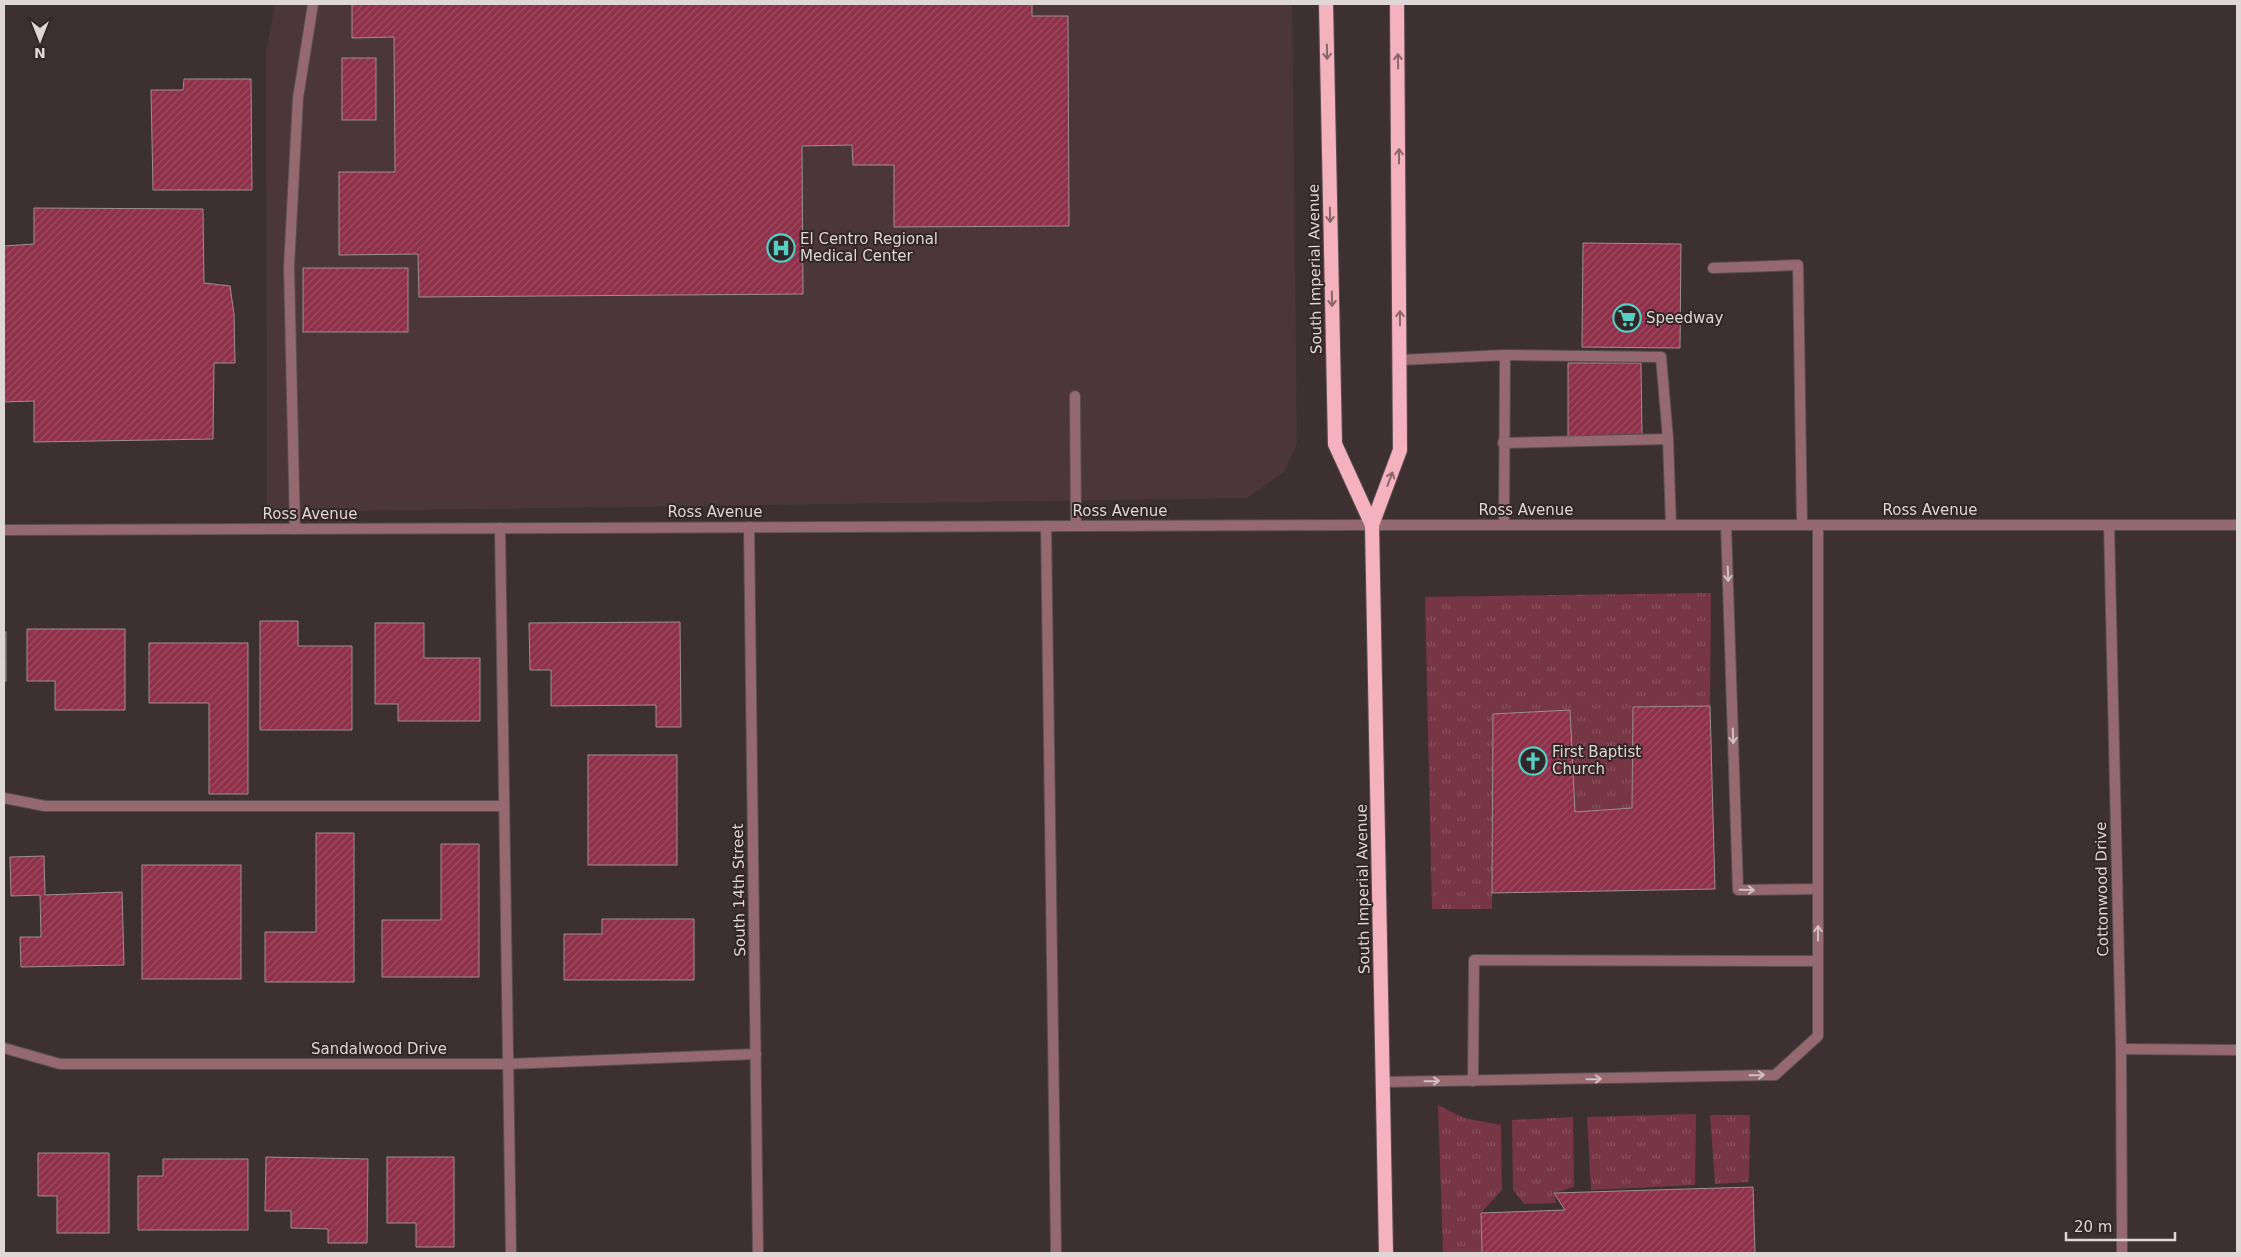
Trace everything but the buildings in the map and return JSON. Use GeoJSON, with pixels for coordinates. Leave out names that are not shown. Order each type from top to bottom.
{"type":"FeatureCollection","features":[{"type":"Feature","properties":{"kind":"highway","name":"South Imperial Avenue"},"geometry":{"type":"LineString","coordinates":[[1326,4],[1335,444],[1372,524]]}},
{"type":"Feature","properties":{"kind":"highway","name":"South Imperial Avenue"},"geometry":{"type":"LineString","coordinates":[[1386,1253],[1372,524],[1400,450],[1397,4]]}},
{"type":"Feature","properties":{"kind":"street"},"geometry":{"type":"LineString","coordinates":[[296,529],[289,266],[298,98],[313,4]]}},
{"type":"Feature","properties":{"kind":"street"},"geometry":{"type":"LineString","coordinates":[[1713,268],[1798,265],[1802,525]]}},
{"type":"Feature","properties":{"kind":"street"},"geometry":{"type":"LineString","coordinates":[[1400,360],[1505,355],[1661,356],[1668,439],[1671,525]]}},
{"type":"Feature","properties":{"kind":"street"},"geometry":{"type":"LineString","coordinates":[[1504,524],[1505,355]]}},
{"type":"Feature","properties":{"kind":"street"},"geometry":{"type":"LineString","coordinates":[[1075,396],[1076,526]]}},
{"type":"Feature","properties":{"kind":"street"},"geometry":{"type":"LineString","coordinates":[[1503,443],[1668,439]]}},
{"type":"Feature","properties":{"kind":"street","name":"Ross Avenue"},"geometry":{"type":"LineString","coordinates":[[4,530],[1372,524],[2237,525]]}},
{"type":"Feature","properties":{"kind":"street"},"geometry":{"type":"LineString","coordinates":[[1726,525],[1738,890],[1818,889]]}},
{"type":"Feature","properties":{"kind":"street"},"geometry":{"type":"LineString","coordinates":[[1383,1082],[1775,1075],[1818,1036],[1818,525]]}},
{"type":"Feature","properties":{"kind":"street","name":"Cottonwood Drive"},"geometry":{"type":"LineString","coordinates":[[2109,525],[2121,1049],[2122,1253]]}},
{"type":"Feature","properties":{"kind":"street"},"geometry":{"type":"LineString","coordinates":[[1046,526],[1056,1253]]}},
{"type":"Feature","properties":{"kind":"street","name":"South 14th Street"},"geometry":{"type":"LineString","coordinates":[[749,527],[758,1253]]}},
{"type":"Feature","properties":{"kind":"street"},"geometry":{"type":"LineString","coordinates":[[500,528],[511,1253]]}},
{"type":"Feature","properties":{"kind":"street"},"geometry":{"type":"LineString","coordinates":[[4,798],[45,806],[504,806]]}},
{"type":"Feature","properties":{"kind":"street"},"geometry":{"type":"LineString","coordinates":[[1473,1081],[1474,960],[1818,961]]}},
{"type":"Feature","properties":{"kind":"street","name":"Sandalwood Drive"},"geometry":{"type":"LineString","coordinates":[[4,1048],[60,1064],[508,1064],[756,1054]]}},
{"type":"Feature","properties":{"kind":"street"},"geometry":{"type":"LineString","coordinates":[[2121,1049],[2237,1050]]}},
{"type":"Feature","properties":{"kind":"shaded area","name":"El Centro Regional Medical Center"},"geometry":{"type":"Polygon","coordinates":[[[275,4],[1292,4],[1297,444],[1284,472],[1247,498],[267,512],[266,52],[275,4]]]}},
{"type":"Feature","properties":{"kind":"green space"},"geometry":{"type":"Polygon","coordinates":[[[1711,593],[1710,706],[1633,707],[1632,808],[1575,812],[1570,711],[1493,714],[1492,909],[1432,909],[1425,597],[1711,593]]]}},
{"type":"Feature","properties":{"kind":"green space"},"geometry":{"type":"Polygon","coordinates":[[[1438,1105],[1464,1118],[1501,1125],[1502,1190],[1481,1213],[1482,1253],[1443,1253],[1438,1105]]]}},
{"type":"Feature","properties":{"kind":"green space"},"geometry":{"type":"Polygon","coordinates":[[[1696,1114],[1695,1185],[1591,1190],[1587,1117],[1696,1114]]]}},
{"type":"Feature","properties":{"kind":"green space"},"geometry":{"type":"Polygon","coordinates":[[[1710,1115],[1750,1115],[1749,1182],[1715,1184],[1710,1115]]]}},
{"type":"Feature","properties":{"kind":"green space"},"geometry":{"type":"Polygon","coordinates":[[[1573,1117],[1574,1187],[1554,1193],[1556,1203],[1524,1204],[1513,1190],[1512,1120],[1573,1117]]]}},
{"type":"Feature","properties":{"kind":"place","name":"El Centro Regional Medical Center"},"geometry":{"type":"Point","coordinates":[781,248]}},
{"type":"Feature","properties":{"kind":"place","name":"Speedway"},"geometry":{"type":"Point","coordinates":[1627,318]}},
{"type":"Feature","properties":{"kind":"place","name":"First Baptist Church"},"geometry":{"type":"Point","coordinates":[1533,761]}}]}
